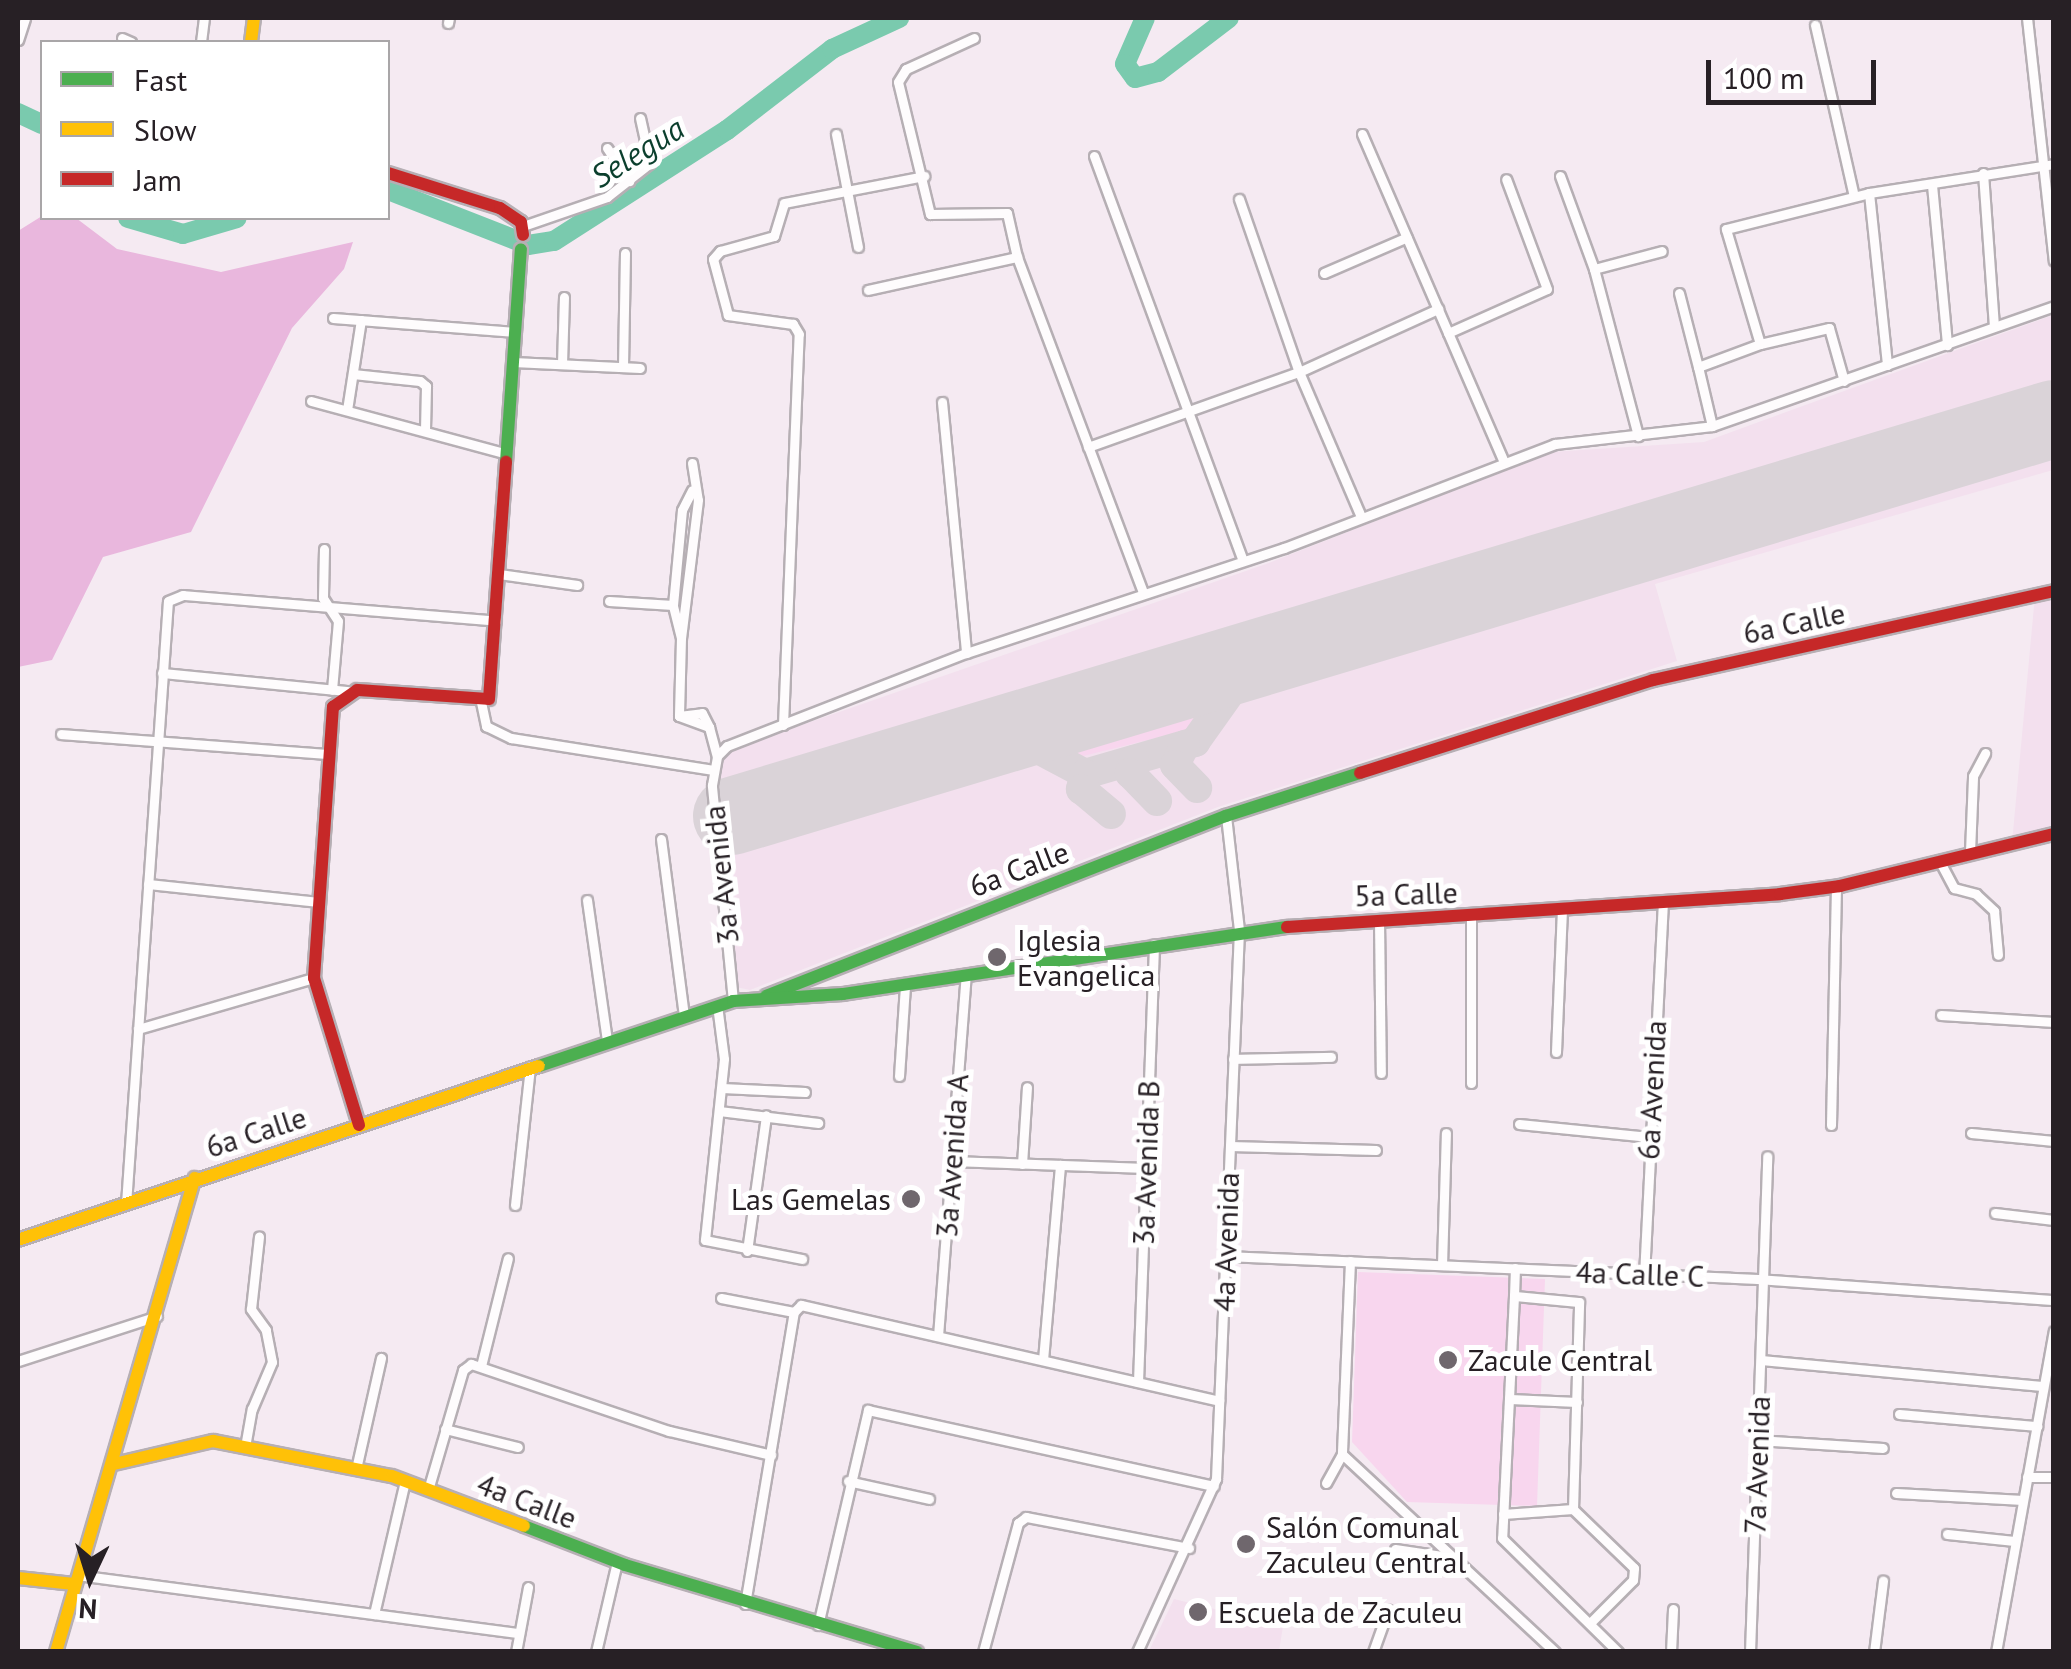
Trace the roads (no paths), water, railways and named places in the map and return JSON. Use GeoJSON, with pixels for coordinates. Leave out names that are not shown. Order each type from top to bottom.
{"type":"FeatureCollection","features":[{"type":"Feature","properties":{"kind":"street"},"geometry":{"type":"LineString","coordinates":[[18,40],[25,18]]}},
{"type":"Feature","properties":{"kind":"street"},"geometry":{"type":"LineString","coordinates":[[2027,18],[2048,165],[2054,261]]}},
{"type":"Feature","properties":{"kind":"street"},"geometry":{"type":"LineString","coordinates":[[1815,25],[1854,196]]}},
{"type":"Feature","properties":{"kind":"street"},"geometry":{"type":"LineString","coordinates":[[974,38],[906,69],[898,82],[935,218],[1002,209],[1143,592]]}},
{"type":"Feature","properties":{"kind":"street"},"geometry":{"type":"LineString","coordinates":[[523,230],[607,197],[653,157],[640,118]]}},
{"type":"Feature","properties":{"kind":"street"},"geometry":{"type":"LineString","coordinates":[[836,134],[858,247]]}},
{"type":"Feature","properties":{"kind":"street"},"geometry":{"type":"LineString","coordinates":[[1362,134],[1504,462]]}},
{"type":"Feature","properties":{"kind":"street"},"geometry":{"type":"LineString","coordinates":[[607,148],[628,180]]}},
{"type":"Feature","properties":{"kind":"street"},"geometry":{"type":"LineString","coordinates":[[1094,156],[1183,412],[1242,559]]}},
{"type":"Feature","properties":{"kind":"street"},"geometry":{"type":"LineString","coordinates":[[1760,344],[1726,230],[1868,193],[2048,165]]}},
{"type":"Feature","properties":{"kind":"street"},"geometry":{"type":"LineString","coordinates":[[1983,173],[1994,327]]}},
{"type":"Feature","properties":{"kind":"street"},"geometry":{"type":"LineString","coordinates":[[162,673],[481,702],[492,691],[523,230],[500,208],[390,174]]}},
{"type":"Feature","properties":{"kind":"street"},"geometry":{"type":"LineString","coordinates":[[784,725],[798,327],[732,319],[713,259],[720,251],[774,236],[784,204],[848,188],[924,176]]}},
{"type":"Feature","properties":{"kind":"street"},"geometry":{"type":"LineString","coordinates":[[1560,176],[1594,269],[1638,436]]}},
{"type":"Feature","properties":{"kind":"street"},"geometry":{"type":"LineString","coordinates":[[1448,334],[1547,289],[1506,179]]}},
{"type":"Feature","properties":{"kind":"street"},"geometry":{"type":"LineString","coordinates":[[1932,185],[1947,345]]}},
{"type":"Feature","properties":{"kind":"street"},"geometry":{"type":"LineString","coordinates":[[1868,193],[1887,365]]}},
{"type":"Feature","properties":{"kind":"street"},"geometry":{"type":"LineString","coordinates":[[1240,200],[1299,372],[1361,517]]}},
{"type":"Feature","properties":{"kind":"street"},"geometry":{"type":"LineString","coordinates":[[1324,273],[1407,237]]}},
{"type":"Feature","properties":{"kind":"street"},"geometry":{"type":"LineString","coordinates":[[1594,269],[1662,251]]}},
{"type":"Feature","properties":{"kind":"street"},"geometry":{"type":"LineString","coordinates":[[623,367],[624,254]]}},
{"type":"Feature","properties":{"kind":"street"},"geometry":{"type":"LineString","coordinates":[[868,290],[1017,257]]}},
{"type":"Feature","properties":{"kind":"street"},"geometry":{"type":"LineString","coordinates":[[1679,293],[1712,426]]}},
{"type":"Feature","properties":{"kind":"street"},"geometry":{"type":"LineString","coordinates":[[562,364],[564,297]]}},
{"type":"Feature","properties":{"kind":"street"},"geometry":{"type":"LineString","coordinates":[[692,490],[698,500],[681,638],[679,716],[709,727],[719,753],[966,654],[1361,517],[1555,444],[1712,426],[2054,306]]}},
{"type":"Feature","properties":{"kind":"street"},"geometry":{"type":"LineString","coordinates":[[1088,447],[1299,372],[1438,309]]}},
{"type":"Feature","properties":{"kind":"street"},"geometry":{"type":"LineString","coordinates":[[332,318],[515,332]]}},
{"type":"Feature","properties":{"kind":"street"},"geometry":{"type":"LineString","coordinates":[[347,410],[361,320]]}},
{"type":"Feature","properties":{"kind":"street"},"geometry":{"type":"LineString","coordinates":[[1698,367],[1760,344],[1829,328],[1844,381]]}},
{"type":"Feature","properties":{"kind":"street"},"geometry":{"type":"LineString","coordinates":[[513,362],[640,368]]}},
{"type":"Feature","properties":{"kind":"street"},"geometry":{"type":"LineString","coordinates":[[352,374],[420,381],[426,386],[425,432]]}},
{"type":"Feature","properties":{"kind":"street"},"geometry":{"type":"LineString","coordinates":[[311,401],[507,454]]}},
{"type":"Feature","properties":{"kind":"street"},"geometry":{"type":"LineString","coordinates":[[942,402],[966,654]]}},
{"type":"Feature","properties":{"kind":"street"},"geometry":{"type":"LineString","coordinates":[[681,638],[673,605],[682,510],[692,490],[692,463]]}},
{"type":"Feature","properties":{"kind":"street"},"geometry":{"type":"LineString","coordinates":[[324,549],[328,607],[338,621],[340,690],[333,707],[314,978],[359,1124]]}},
{"type":"Feature","properties":{"kind":"street"},"geometry":{"type":"LineString","coordinates":[[499,574],[577,584]]}},
{"type":"Feature","properties":{"kind":"street","name":"6a Calle"},"geometry":{"type":"LineString","coordinates":[[18,1240],[684,1015],[734,1001],[759,1000],[1226,816],[1652,680],[2054,591]]}},
{"type":"Feature","properties":{"kind":"street"},"geometry":{"type":"LineString","coordinates":[[126,1204],[168,601],[174,597],[496,621]]}},
{"type":"Feature","properties":{"kind":"street"},"geometry":{"type":"LineString","coordinates":[[609,601],[673,605]]}},
{"type":"Feature","properties":{"kind":"street"},"geometry":{"type":"LineString","coordinates":[[481,702],[486,726],[510,738],[713,770]]}},
{"type":"Feature","properties":{"kind":"street"},"geometry":{"type":"LineString","coordinates":[[61,734],[329,754]]}},
{"type":"Feature","properties":{"kind":"street","name":"3a Avenida"},"geometry":{"type":"LineString","coordinates":[[719,753],[713,770],[734,1001]]}},
{"type":"Feature","properties":{"kind":"street"},"geometry":{"type":"LineString","coordinates":[[1970,852],[1973,776],[1984,754]]}},
{"type":"Feature","properties":{"kind":"street","name":"4a Avenida"},"geometry":{"type":"LineString","coordinates":[[1138,1652],[1189,1548],[1214,1486],[1239,930],[1226,816]]}},
{"type":"Feature","properties":{"kind":"street","name":"5a Calle"},"geometry":{"type":"LineString","coordinates":[[759,1000],[966,976],[1239,930],[1662,904],[1836,886],[2054,834]]}},
{"type":"Feature","properties":{"kind":"street"},"geometry":{"type":"LineString","coordinates":[[661,839],[684,1015]]}},
{"type":"Feature","properties":{"kind":"street"},"geometry":{"type":"LineString","coordinates":[[1939,860],[1954,888],[1976,894],[1994,911],[1998,954]]}},
{"type":"Feature","properties":{"kind":"street"},"geometry":{"type":"LineString","coordinates":[[148,884],[319,902]]}},
{"type":"Feature","properties":{"kind":"street"},"geometry":{"type":"LineString","coordinates":[[1831,1125],[1836,886]]}},
{"type":"Feature","properties":{"kind":"street"},"geometry":{"type":"LineString","coordinates":[[587,900],[607,1041]]}},
{"type":"Feature","properties":{"kind":"street","name":"6a Avenida"},"geometry":{"type":"LineString","coordinates":[[1644,1276],[1662,904]]}},
{"type":"Feature","properties":{"kind":"street"},"geometry":{"type":"LineString","coordinates":[[1556,1052],[1562,909]]}},
{"type":"Feature","properties":{"kind":"street"},"geometry":{"type":"LineString","coordinates":[[1471,917],[1471,1082]]}},
{"type":"Feature","properties":{"kind":"street"},"geometry":{"type":"LineString","coordinates":[[1379,920],[1382,1073]]}},
{"type":"Feature","properties":{"kind":"street","name":"3a Avenida B"},"geometry":{"type":"LineString","coordinates":[[1138,1382],[1154,944]]}},
{"type":"Feature","properties":{"kind":"street","name":"3a Avenida A"},"geometry":{"type":"LineString","coordinates":[[938,1336],[966,976]]}},
{"type":"Feature","properties":{"kind":"street"},"geometry":{"type":"LineString","coordinates":[[138,1029],[314,978]]}},
{"type":"Feature","properties":{"kind":"street"},"geometry":{"type":"LineString","coordinates":[[899,1076],[904,985]]}},
{"type":"Feature","properties":{"kind":"street"},"geometry":{"type":"LineString","coordinates":[[717,1006],[724,1043],[722,1088],[704,1240],[802,1259]]}},
{"type":"Feature","properties":{"kind":"street"},"geometry":{"type":"LineString","coordinates":[[1941,1015],[2054,1022]]}},
{"type":"Feature","properties":{"kind":"street"},"geometry":{"type":"LineString","coordinates":[[1233,1059],[1331,1057]]}},
{"type":"Feature","properties":{"kind":"street"},"geometry":{"type":"LineString","coordinates":[[515,1205],[530,1068]]}},
{"type":"Feature","properties":{"kind":"street"},"geometry":{"type":"LineString","coordinates":[[722,1088],[805,1092]]}},
{"type":"Feature","properties":{"kind":"street"},"geometry":{"type":"LineString","coordinates":[[1022,1164],[1026,1088]]}},
{"type":"Feature","properties":{"kind":"street"},"geometry":{"type":"LineString","coordinates":[[720,1111],[818,1123]]}},
{"type":"Feature","properties":{"kind":"street"},"geometry":{"type":"LineString","coordinates":[[747,1251],[766,1115]]}},
{"type":"Feature","properties":{"kind":"street"},"geometry":{"type":"LineString","coordinates":[[1519,1124],[1649,1137]]}},
{"type":"Feature","properties":{"kind":"street"},"geometry":{"type":"LineString","coordinates":[[1442,1266],[1446,1133]]}},
{"type":"Feature","properties":{"kind":"street"},"geometry":{"type":"LineString","coordinates":[[1970,1134],[2054,1141]]}},
{"type":"Feature","properties":{"kind":"street"},"geometry":{"type":"LineString","coordinates":[[1230,1146],[1376,1150]]}},
{"type":"Feature","properties":{"kind":"street","name":"7a Avenida"},"geometry":{"type":"LineString","coordinates":[[1750,1652],[1760,1360],[1758,1279],[1767,1156]]}},
{"type":"Feature","properties":{"kind":"street"},"geometry":{"type":"LineString","coordinates":[[952,1161],[1146,1168]]}},
{"type":"Feature","properties":{"kind":"street"},"geometry":{"type":"LineString","coordinates":[[1043,1360],[1060,1165]]}},
{"type":"Feature","properties":{"kind":"street"},"geometry":{"type":"LineString","coordinates":[[56,1652],[75,1579],[159,1316],[195,1178]]}},
{"type":"Feature","properties":{"kind":"street"},"geometry":{"type":"LineString","coordinates":[[1995,1213],[2054,1220]]}},
{"type":"Feature","properties":{"kind":"street"},"geometry":{"type":"LineString","coordinates":[[246,1447],[252,1409],[272,1362],[266,1330],[250,1310],[258,1236]]}},
{"type":"Feature","properties":{"kind":"street","name":"4a Calle C"},"geometry":{"type":"LineString","coordinates":[[1225,1256],[1758,1279],[2054,1300]]}},
{"type":"Feature","properties":{"kind":"street"},"geometry":{"type":"LineString","coordinates":[[481,1366],[508,1258]]}},
{"type":"Feature","properties":{"kind":"street"},"geometry":{"type":"LineString","coordinates":[[1326,1483],[1342,1454],[1350,1261]]}},
{"type":"Feature","properties":{"kind":"street"},"geometry":{"type":"LineString","coordinates":[[1515,1268],[1502,1538],[1618,1652]]}},
{"type":"Feature","properties":{"kind":"street"},"geometry":{"type":"LineString","coordinates":[[1514,1296],[1578,1300],[1574,1509],[1634,1568],[1633,1580],[1591,1622]]}},
{"type":"Feature","properties":{"kind":"street"},"geometry":{"type":"LineString","coordinates":[[721,1298],[794,1312]]}},
{"type":"Feature","properties":{"kind":"street"},"geometry":{"type":"LineString","coordinates":[[745,1604],[794,1312],[801,1304],[1219,1402]]}},
{"type":"Feature","properties":{"kind":"street"},"geometry":{"type":"LineString","coordinates":[[18,1361],[159,1316]]}},
{"type":"Feature","properties":{"kind":"street"},"geometry":{"type":"LineString","coordinates":[[1996,1652],[2054,1330]]}},
{"type":"Feature","properties":{"kind":"street"},"geometry":{"type":"LineString","coordinates":[[356,1469],[380,1358]]}},
{"type":"Feature","properties":{"kind":"street"},"geometry":{"type":"LineString","coordinates":[[1760,1360],[2042,1386]]}},
{"type":"Feature","properties":{"kind":"street"},"geometry":{"type":"LineString","coordinates":[[428,1490],[463,1370],[481,1366],[669,1432],[771,1456]]}},
{"type":"Feature","properties":{"kind":"street"},"geometry":{"type":"LineString","coordinates":[[1510,1399],[1578,1402]]}},
{"type":"Feature","properties":{"kind":"street"},"geometry":{"type":"LineString","coordinates":[[818,1625],[862,1415],[876,1408],[1214,1486]]}},
{"type":"Feature","properties":{"kind":"street"},"geometry":{"type":"LineString","coordinates":[[1899,1414],[2036,1426]]}},
{"type":"Feature","properties":{"kind":"street"},"geometry":{"type":"LineString","coordinates":[[445,1429],[518,1447]]}},
{"type":"Feature","properties":{"kind":"street"},"geometry":{"type":"LineString","coordinates":[[1757,1440],[1883,1448]]}},
{"type":"Feature","properties":{"kind":"street","name":"4a Calle"},"geometry":{"type":"LineString","coordinates":[[114,1464],[193,1443],[246,1447],[356,1469],[405,1481],[617,1562],[745,1604],[883,1648],[916,1652]]}},
{"type":"Feature","properties":{"kind":"street"},"geometry":{"type":"LineString","coordinates":[[1342,1454],[1555,1652]]}},
{"type":"Feature","properties":{"kind":"street"},"geometry":{"type":"LineString","coordinates":[[2027,1478],[2054,1477]]}},
{"type":"Feature","properties":{"kind":"street"},"geometry":{"type":"LineString","coordinates":[[374,1614],[405,1481]]}},
{"type":"Feature","properties":{"kind":"street"},"geometry":{"type":"LineString","coordinates":[[848,1481],[929,1499]]}},
{"type":"Feature","properties":{"kind":"street"},"geometry":{"type":"LineString","coordinates":[[1896,1493],[2023,1500]]}},
{"type":"Feature","properties":{"kind":"street"},"geometry":{"type":"LineString","coordinates":[[1504,1514],[1574,1509]]}},
{"type":"Feature","properties":{"kind":"street"},"geometry":{"type":"LineString","coordinates":[[983,1652],[1018,1523],[1026,1517],[1040,1515],[1189,1548]]}},
{"type":"Feature","properties":{"kind":"street"},"geometry":{"type":"LineString","coordinates":[[1947,1534],[2015,1541]]}},
{"type":"Feature","properties":{"kind":"street"},"geometry":{"type":"LineString","coordinates":[[1395,1549],[1454,1558]]}},
{"type":"Feature","properties":{"kind":"street"},"geometry":{"type":"LineString","coordinates":[[596,1652],[617,1562]]}},
{"type":"Feature","properties":{"kind":"street"},"geometry":{"type":"LineString","coordinates":[[18,1578],[75,1579],[519,1633]]}},
{"type":"Feature","properties":{"kind":"street"},"geometry":{"type":"LineString","coordinates":[[1874,1652],[1883,1582]]}},
{"type":"Feature","properties":{"kind":"street"},"geometry":{"type":"LineString","coordinates":[[516,1652],[528,1587]]}},
{"type":"Feature","properties":{"kind":"street"},"geometry":{"type":"LineString","coordinates":[[1671,1652],[1673,1609]]}},
{"type":"Feature","properties":{"kind":"street"},"geometry":{"type":"LineString","coordinates":[[1373,1652],[1388,1610]]}},
{"type":"Feature","properties":{"kind":"waterway","name":"Selegua"},"geometry":{"type":"LineString","coordinates":[[390,191],[528,245],[554,241],[727,130],[832,49],[899,18]]}},
{"type":"Feature","properties":{"kind":"waterway","name":"Selegua"},"geometry":{"type":"LineString","coordinates":[[1145,18],[1125,64],[1135,78],[1158,72],[1229,18]]}},
{"type":"Feature","properties":{"kind":"waterway","name":"Selegua"},"geometry":{"type":"LineString","coordinates":[[18,113],[40,123]]}},
{"type":"Feature","properties":{"kind":"waterway","name":"Selegua"},"geometry":{"type":"LineString","coordinates":[[135,220],[183,234],[230,220]]}},
{"type":"Feature","properties":{"kind":"place","name":"Iglesia Evangelica"},"geometry":{"type":"Point","coordinates":[997,957]}},
{"type":"Feature","properties":{"kind":"place","name":"Las Gemelas"},"geometry":{"type":"Point","coordinates":[911,1199]}},
{"type":"Feature","properties":{"kind":"place","name":"Zacule Central"},"geometry":{"type":"Point","coordinates":[1448,1360]}},
{"type":"Feature","properties":{"kind":"place","name":"Salón Comunal Zaculeu Central"},"geometry":{"type":"Point","coordinates":[1246,1544]}},
{"type":"Feature","properties":{"kind":"place","name":"Escuela de Zaculeu"},"geometry":{"type":"Point","coordinates":[1198,1612]}}]}
